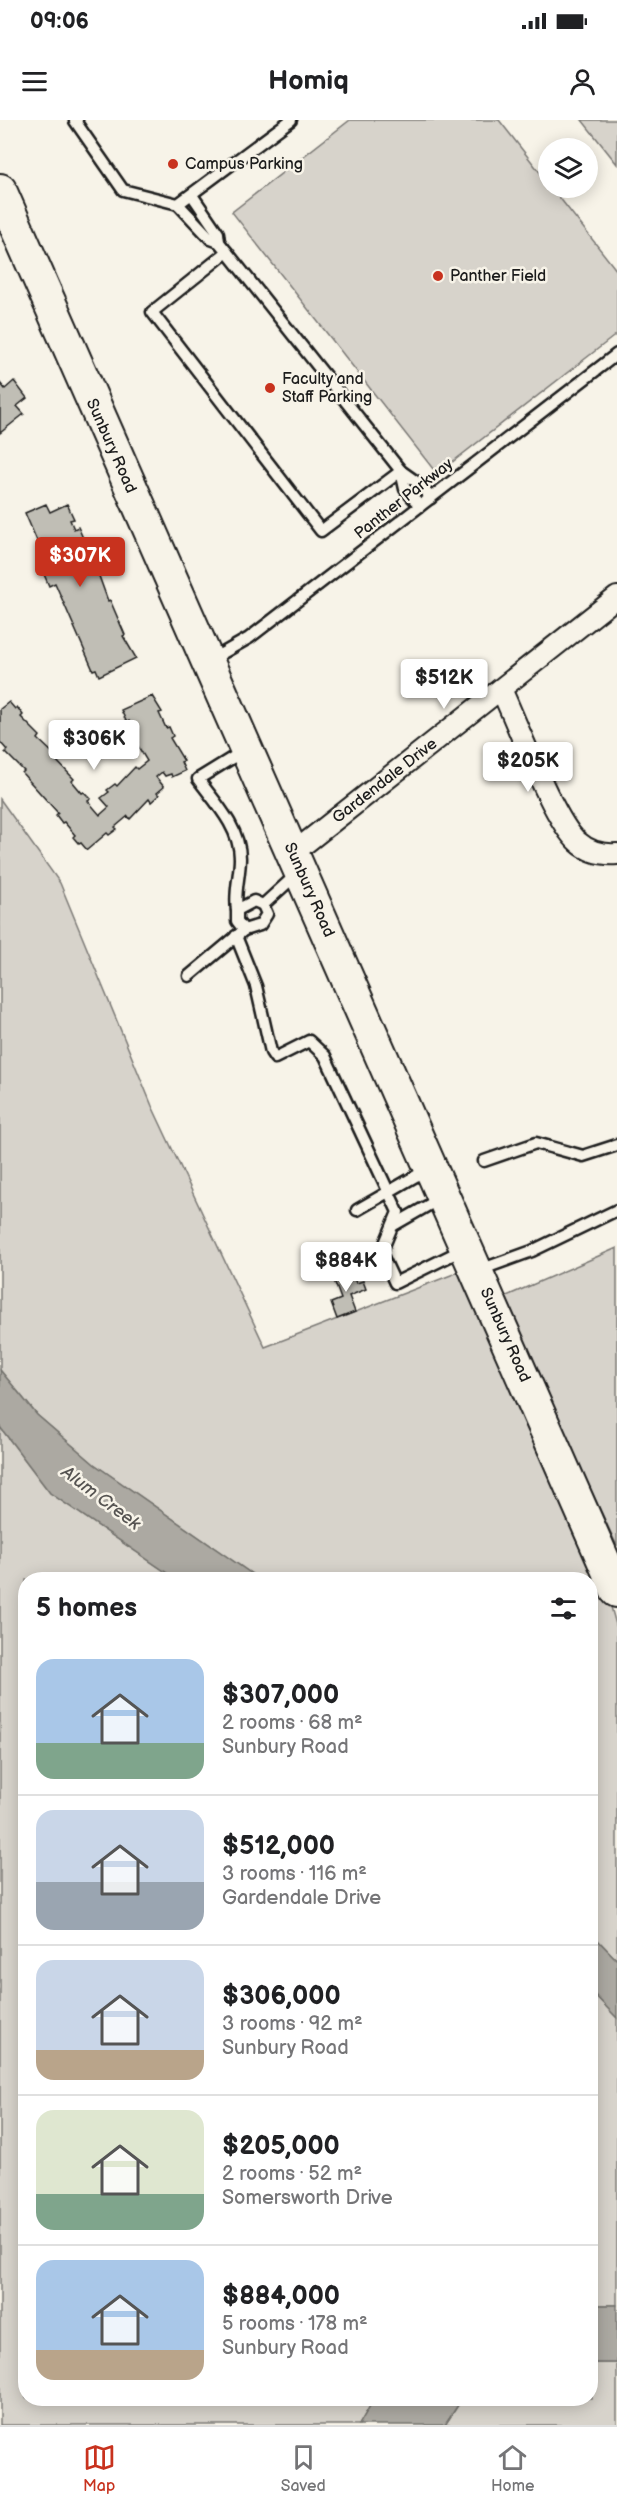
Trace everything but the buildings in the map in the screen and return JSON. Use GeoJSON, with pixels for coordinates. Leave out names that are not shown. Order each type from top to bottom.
{"type":"FeatureCollection","features":[{"type":"Feature","properties":{"kind":"main road","name":"Sunbury Road"},"geometry":{"type":"LineString","coordinates":[[0,190],[617,1591]]}},
{"type":"Feature","properties":{"kind":"street","name":"Gardendale Drive"},"geometry":{"type":"LineString","coordinates":[[297,862],[501,689],[617,597]]}},
{"type":"Feature","properties":{"kind":"street"},"geometry":{"type":"LineString","coordinates":[[501,689],[562,821],[578,843],[610,855]]}},
{"type":"Feature","properties":{"kind":"lane"},"geometry":{"type":"LineString","coordinates":[[77,120],[75,121],[91,146],[123,190],[178,204],[211,239],[219,242],[401,471],[418,483],[431,498]]}},
{"type":"Feature","properties":{"kind":"lane"},"geometry":{"type":"LineString","coordinates":[[178,204],[291,120]]}},
{"type":"Feature","properties":{"kind":"lane"},"geometry":{"type":"LineString","coordinates":[[192,195],[218,233],[219,242]]}},
{"type":"Feature","properties":{"kind":"lane"},"geometry":{"type":"LineString","coordinates":[[227,252],[152,312],[321,531],[401,471]]}},
{"type":"Feature","properties":{"kind":"lane","name":"Panther Parkway"},"geometry":{"type":"LineString","coordinates":[[207,662],[249,638],[617,354]]}},
{"type":"Feature","properties":{"kind":"lane"},"geometry":{"type":"LineString","coordinates":[[401,471],[405,489],[420,506]]}},
{"type":"Feature","properties":{"kind":"lane"},"geometry":{"type":"LineString","coordinates":[[247,749],[198,779],[221,811],[239,844],[239,876],[235,898],[237,921],[256,986],[271,1052],[275,1058],[309,1041],[315,1044],[325,1056],[398,1212],[381,1253],[395,1283],[472,1259],[532,1251],[617,1210]]}},
{"type":"Feature","properties":{"kind":"lane"},"geometry":{"type":"LineString","coordinates":[[263,905],[297,862]]}},
{"type":"Feature","properties":{"kind":"lane"},"geometry":{"type":"LineString","coordinates":[[189,976],[240,933],[260,925],[267,914],[263,905],[254,901],[237,910]]}},
{"type":"Feature","properties":{"kind":"lane"},"geometry":{"type":"LineString","coordinates":[[484,1161],[536,1143],[583,1156],[617,1144]]}},
{"type":"Feature","properties":{"kind":"lane"},"geometry":{"type":"LineString","coordinates":[[357,1210],[431,1167]]}},
{"type":"Feature","properties":{"kind":"lane"},"geometry":{"type":"LineString","coordinates":[[394,1225],[444,1196]]}},
{"type":"Feature","properties":{"kind":"shaded area"},"geometry":{"type":"Polygon","coordinates":[[[350,120],[499,120],[538,170],[538,198],[560,198],[617,271],[617,334],[437,474],[232,212],[350,120]]]}},
{"type":"Feature","properties":{"kind":"shaded area"},"geometry":{"type":"Polygon","coordinates":[[[582,120],[617,120],[617,164],[598,138],[582,120]]]}},
{"type":"Feature","properties":{"kind":"shaded area"},"geometry":{"type":"Polygon","coordinates":[[[0,799],[60,883],[152,1106],[265,1347],[464,1270],[596,1572],[249,1572],[94,1464],[37,1415],[0,1370],[0,799]]]}},
{"type":"Feature","properties":{"kind":"shaded area"},"geometry":{"type":"Polygon","coordinates":[[[617,1248],[617,1546],[502,1298],[617,1248]]]}},
{"type":"Feature","properties":{"kind":"shaded area"},"geometry":{"type":"Polygon","coordinates":[[[0,1427],[50,1493],[166,1572],[18,1572],[18,2406],[370,2406],[359,2425],[0,2425],[0,1427]]]}},
{"type":"Feature","properties":{"kind":"shaded area"},"geometry":{"type":"Polygon","coordinates":[[[598,1577],[617,1628],[617,1960],[598,1940],[598,1577]]]}},
{"type":"Feature","properties":{"kind":"shaded area"},"geometry":{"type":"Polygon","coordinates":[[[598,1998],[617,2018],[617,2305],[598,2305],[598,1998]]]}},
{"type":"Feature","properties":{"kind":"shaded area"},"geometry":{"type":"Polygon","coordinates":[[[598,2363],[617,2363],[617,2425],[445,2425],[457,2406],[598,2406],[598,2363]]]}},
{"type":"Feature","properties":{"kind":"water","name":"Alum Creek"},"geometry":{"type":"Polygon","coordinates":[[[0,1370],[37,1415],[94,1464],[249,1572],[166,1572],[50,1493],[0,1427],[0,1370]]]}},
{"type":"Feature","properties":{"kind":"water"},"geometry":{"type":"Polygon","coordinates":[[[598,1940],[617,1960],[617,2018],[598,1998],[598,1940]]]}},
{"type":"Feature","properties":{"kind":"water"},"geometry":{"type":"Polygon","coordinates":[[[598,2305],[617,2305],[617,2363],[598,2363],[598,2305]]]}},
{"type":"Feature","properties":{"kind":"water"},"geometry":{"type":"Polygon","coordinates":[[[370,2406],[457,2406],[445,2425],[359,2425],[370,2406]]]}},
{"type":"Feature","properties":{"kind":"place","name":"Campus Parking"},"geometry":{"type":"Point","coordinates":[173,164]}},
{"type":"Feature","properties":{"kind":"place","name":"Panther Field"},"geometry":{"type":"Point","coordinates":[438,276]}},
{"type":"Feature","properties":{"kind":"place","name":"Faculty and Staff Parking"},"geometry":{"type":"Point","coordinates":[270,388]}}]}
